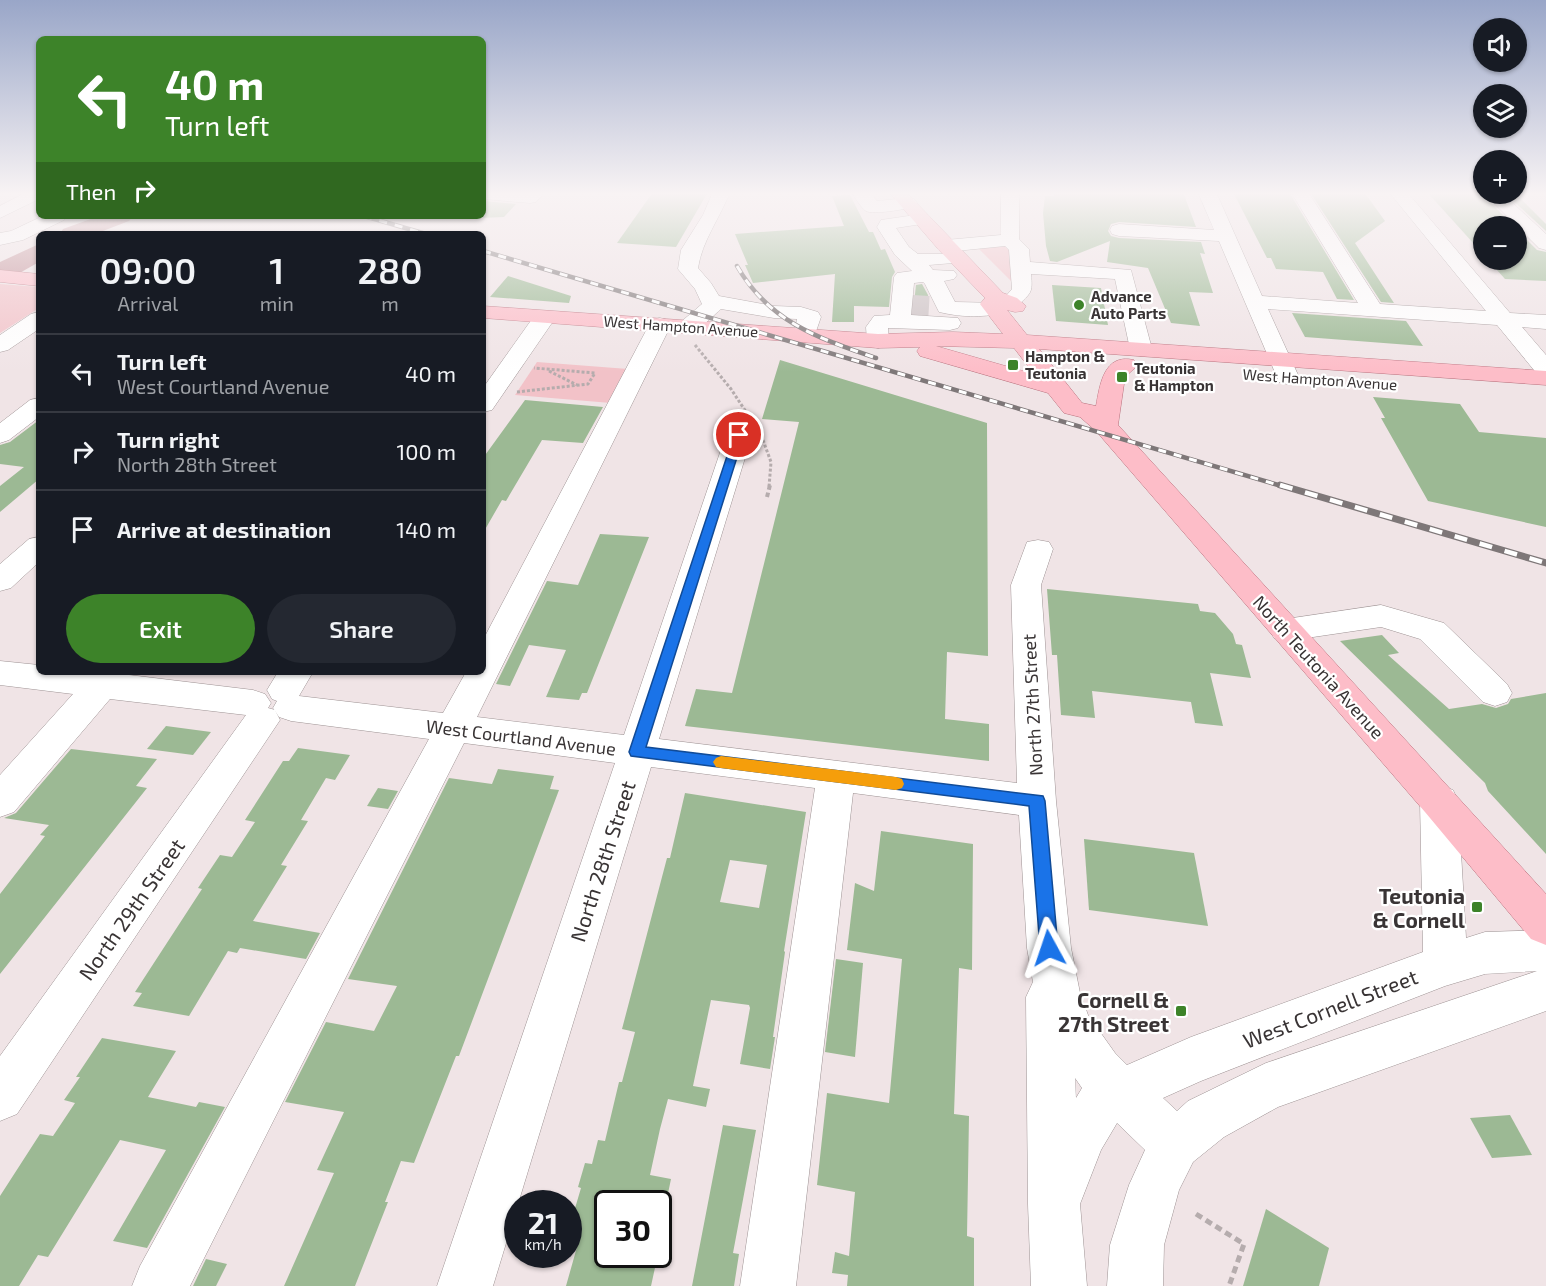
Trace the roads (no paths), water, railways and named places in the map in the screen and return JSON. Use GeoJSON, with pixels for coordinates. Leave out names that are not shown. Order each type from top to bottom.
{"type":"FeatureCollection","features":[{"type":"Feature","properties":{"kind":"main road","name":"North Teutonia Avenue"},"geometry":{"type":"LineString","coordinates":[[953,252],[1000,302],[1040,351],[1096,405],[1097,419]]}},
{"type":"Feature","properties":{"kind":"main road"},"geometry":{"type":"LineString","coordinates":[[0,264],[36,267]]}},
{"type":"Feature","properties":{"kind":"main road"},"geometry":{"type":"LineString","coordinates":[[0,276],[36,280]]}},
{"type":"Feature","properties":{"kind":"main road","name":"West Hampton Avenue"},"geometry":{"type":"LineString","coordinates":[[878,341],[924,301],[1040,351]]}},
{"type":"Feature","properties":{"kind":"main road","name":"West Hampton Avenue"},"geometry":{"type":"LineString","coordinates":[[486,312],[684,331],[805,335],[878,341],[921,349],[1040,351],[1284,368],[1546,396]]}},
{"type":"Feature","properties":{"kind":"main road"},"geometry":{"type":"LineString","coordinates":[[921,349],[1058,388]]}},
{"type":"Feature","properties":{"kind":"main road","name":"North Teutonia Avenue"},"geometry":{"type":"LineString","coordinates":[[1040,351],[1058,388],[1073,408],[1097,419],[1439,801],[1546,925]]}},
{"type":"Feature","properties":{"kind":"main road"},"geometry":{"type":"LineString","coordinates":[[1097,419],[1114,374],[1134,357]]}},
{"type":"Feature","properties":{"kind":"main road","name":"West Hampton Avenue"},"geometry":{"type":"LineString","coordinates":[[1284,368],[1546,378]]}},
{"type":"Feature","properties":{"kind":"street"},"geometry":{"type":"LineString","coordinates":[[486,667],[684,331],[713,305],[704,287],[688,269],[691,252]]}},
{"type":"Feature","properties":{"kind":"street"},"geometry":{"type":"LineString","coordinates":[[903,252],[913,260],[924,301]]}},
{"type":"Feature","properties":{"kind":"street"},"geometry":{"type":"LineString","coordinates":[[913,260],[959,259],[978,252]]}},
{"type":"Feature","properties":{"kind":"street"},"geometry":{"type":"LineString","coordinates":[[924,301],[963,310],[1000,302],[1022,290],[1019,252]]}},
{"type":"Feature","properties":{"kind":"street"},"geometry":{"type":"LineString","coordinates":[[1233,252],[1284,368]]}},
{"type":"Feature","properties":{"kind":"street"},"geometry":{"type":"LineString","coordinates":[[1337,252],[1373,310]]}},
{"type":"Feature","properties":{"kind":"street"},"geometry":{"type":"LineString","coordinates":[[1448,252],[1546,370]]}},
{"type":"Feature","properties":{"kind":"street"},"geometry":{"type":"LineString","coordinates":[[878,341],[877,327],[880,323],[924,301],[959,259]]}},
{"type":"Feature","properties":{"kind":"street"},"geometry":{"type":"LineString","coordinates":[[1020,267],[1124,274],[1134,357]]}},
{"type":"Feature","properties":{"kind":"street"},"geometry":{"type":"LineString","coordinates":[[711,301],[774,312],[801,313],[810,317],[805,335]]}},
{"type":"Feature","properties":{"kind":"street"},"geometry":{"type":"LineString","coordinates":[[1255,302],[1546,322]]}},
{"type":"Feature","properties":{"kind":"street"},"geometry":{"type":"LineString","coordinates":[[486,401],[545,317]]}},
{"type":"Feature","properties":{"kind":"street"},"geometry":{"type":"LineString","coordinates":[[0,345],[36,321]]}},
{"type":"Feature","properties":{"kind":"street"},"geometry":{"type":"LineString","coordinates":[[0,435],[36,407]]}},
{"type":"Feature","properties":{"kind":"street","name":"North 28th Street"},"geometry":{"type":"LineString","coordinates":[[465,1286],[739,435]]}},
{"type":"Feature","properties":{"kind":"street"},"geometry":{"type":"LineString","coordinates":[[0,581],[36,549]]}},
{"type":"Feature","properties":{"kind":"street","name":"North 27th Street"},"geometry":{"type":"LineString","coordinates":[[1038,549],[1026,585],[1037,801],[1049,948],[1057,993],[1071,1030],[1098,1070],[1175,1144]]}},
{"type":"Feature","properties":{"kind":"street"},"geometry":{"type":"LineString","coordinates":[[1286,630],[1381,616],[1432,631],[1495,693]]}},
{"type":"Feature","properties":{"kind":"street","name":"West Courtland Avenue"},"geometry":{"type":"LineString","coordinates":[[0,673],[36,675]]}},
{"type":"Feature","properties":{"kind":"street","name":"West Courtland Avenue"},"geometry":{"type":"LineString","coordinates":[[43,675],[108,678],[277,699],[454,728],[1037,801]]}},
{"type":"Feature","properties":{"kind":"street"},"geometry":{"type":"LineString","coordinates":[[160,1286],[481,675]]}},
{"type":"Feature","properties":{"kind":"street"},"geometry":{"type":"LineString","coordinates":[[0,801],[108,678]]}},
{"type":"Feature","properties":{"kind":"street","name":"North 29th Street"},"geometry":{"type":"LineString","coordinates":[[0,1097],[277,699]]}},
{"type":"Feature","properties":{"kind":"street"},"geometry":{"type":"LineString","coordinates":[[768,1286],[836,776]]}},
{"type":"Feature","properties":{"kind":"street"},"geometry":{"type":"LineString","coordinates":[[1439,801],[1446,965]]}},
{"type":"Feature","properties":{"kind":"street"},"geometry":{"type":"LineString","coordinates":[[1049,948],[1054,1204],[1059,1286]]}},
{"type":"Feature","properties":{"kind":"street","name":"West Cornell Street"},"geometry":{"type":"LineString","coordinates":[[1121,1092],[1191,1061],[1446,965],[1485,953],[1546,950]]}},
{"type":"Feature","properties":{"kind":"street"},"geometry":{"type":"LineString","coordinates":[[1135,1286],[1137,1245],[1155,1185],[1175,1144],[1206,1119],[1266,1088],[1546,989]]}},
{"type":"Feature","properties":{"kind":"street"},"geometry":{"type":"LineString","coordinates":[[1054,1204],[1082,1135],[1100,1105],[1121,1092]]}},
{"type":"Feature","properties":{"kind":"waterway"},"geometry":{"type":"LineString","coordinates":[[0,273],[36,254]]}},
{"type":"Feature","properties":{"kind":"tunnel"},"geometry":{"type":"LineString","coordinates":[[912,305],[929,306]]}},
{"type":"Feature","properties":{"kind":"railway"},"geometry":{"type":"LineString","coordinates":[[486,252],[1285,487]]}},
{"type":"Feature","properties":{"kind":"railway"},"geometry":{"type":"LineString","coordinates":[[737,266],[764,301],[797,326],[834,343],[876,358]]}},
{"type":"Feature","properties":{"kind":"railway"},"geometry":{"type":"LineString","coordinates":[[1280,485],[1546,563]]}},
{"type":"Feature","properties":{"kind":"place","name":"Advance Auto Parts"},"geometry":{"type":"Point","coordinates":[1079,305]}},
{"type":"Feature","properties":{"kind":"place","name":"Hampton & Teutonia"},"geometry":{"type":"Point","coordinates":[1013,365]}},
{"type":"Feature","properties":{"kind":"place","name":"Teutonia & Hampton"},"geometry":{"type":"Point","coordinates":[1122,377]}},
{"type":"Feature","properties":{"kind":"place","name":"Teutonia & Cornell"},"geometry":{"type":"Point","coordinates":[1477,907]}},
{"type":"Feature","properties":{"kind":"place","name":"Cornell & 27th Street"},"geometry":{"type":"Point","coordinates":[1181,1011]}}]}
